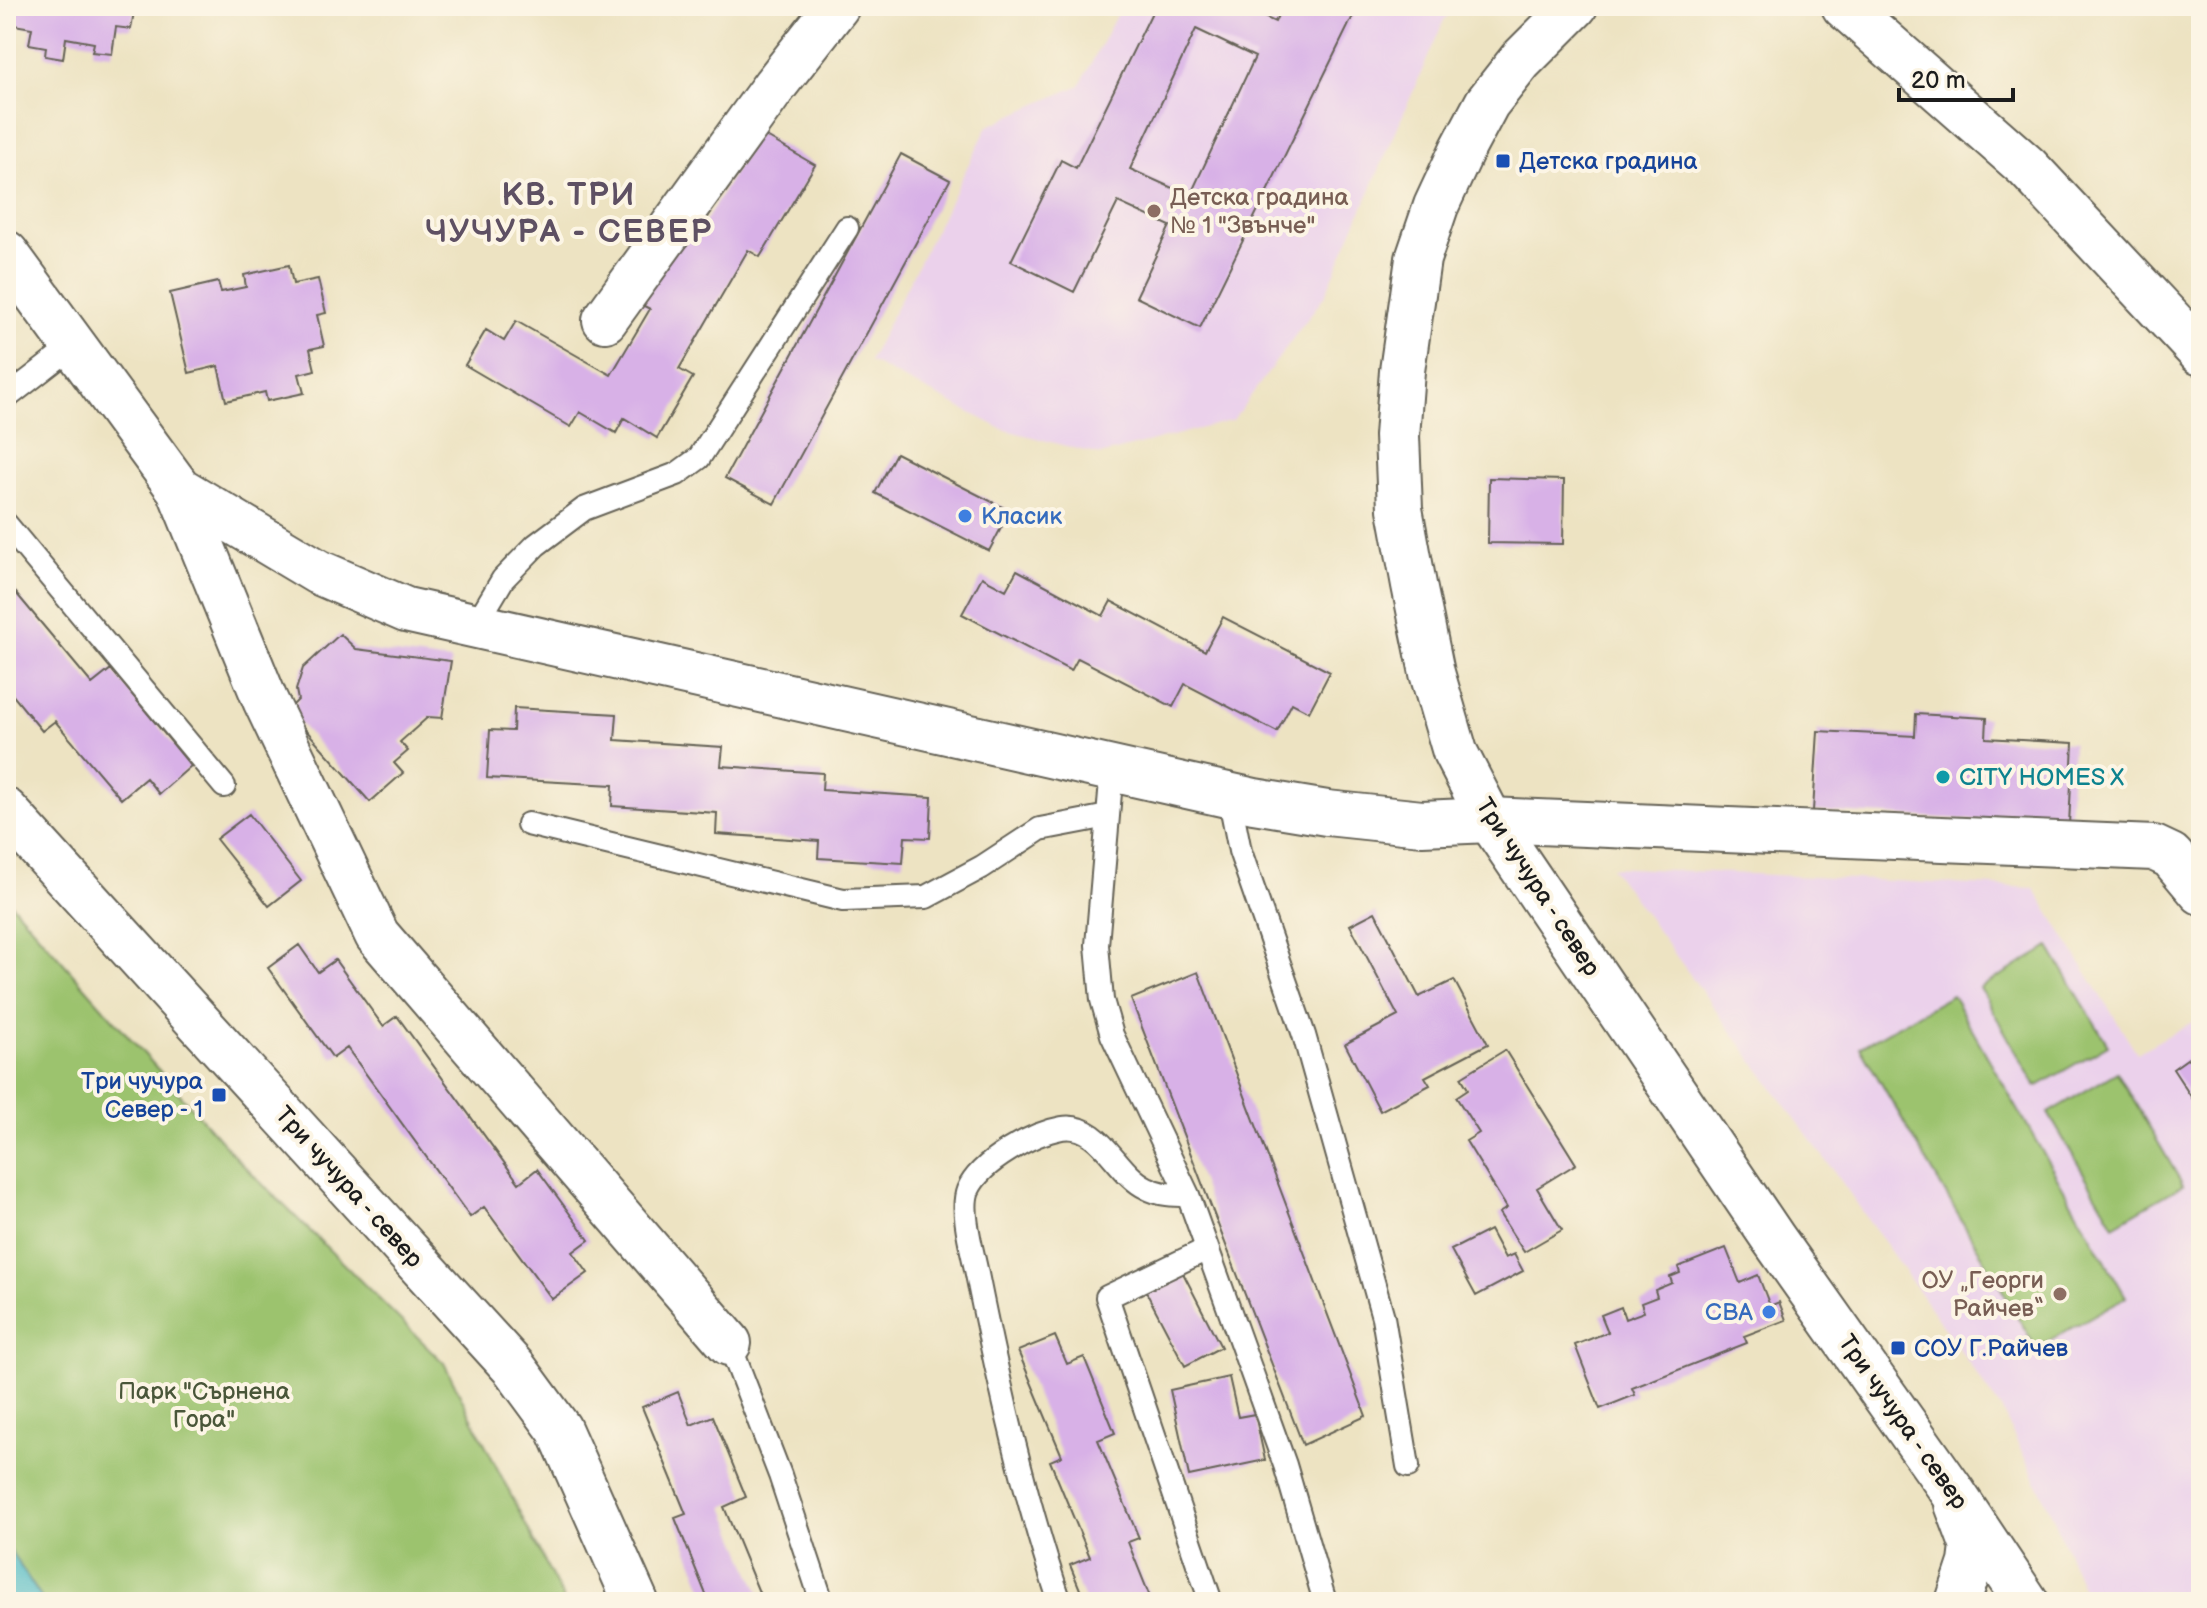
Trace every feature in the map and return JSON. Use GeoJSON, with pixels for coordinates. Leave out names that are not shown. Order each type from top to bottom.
{"type":"FeatureCollection","features":[{"type":"Feature","properties":{"kind":"street"},"geometry":{"type":"LineString","coordinates":[[605,320],[775,85],[837,6]]}},
{"type":"Feature","properties":{"kind":"street","name":"Три чучура - север"},"geometry":{"type":"LineString","coordinates":[[1575,6],[1520,61],[1487,103],[1436,206],[1418,259],[1402,371],[1397,436],[1400,509],[1432,673],[1455,752],[1490,820],[1773,1238],[1952,1491],[2026,1602]]}},
{"type":"Feature","properties":{"kind":"street"},"geometry":{"type":"LineString","coordinates":[[1844,6],[2027,167],[2201,353]]}},
{"type":"Feature","properties":{"kind":"street"},"geometry":{"type":"LineString","coordinates":[[6,253],[179,489],[265,700],[377,935],[729,1343]]}},
{"type":"Feature","properties":{"kind":"street"},"geometry":{"type":"LineString","coordinates":[[179,489],[318,572],[406,610],[1229,795],[1327,813],[1422,823],[1490,820],[2154,848],[2171,856],[2201,892]]}},
{"type":"Feature","properties":{"kind":"street","name":"Три чучура - север"},"geometry":{"type":"LineString","coordinates":[[6,811],[515,1369],[559,1429],[636,1602]]}},
{"type":"Feature","properties":{"kind":"street"},"geometry":{"type":"LineString","coordinates":[[1952,1491],[1973,1547],[1958,1602]]}},
{"type":"Feature","properties":{"kind":"lane"},"geometry":{"type":"LineString","coordinates":[[475,626],[503,579],[536,545],[584,509],[677,474],[699,458],[847,228]]}},
{"type":"Feature","properties":{"kind":"lane"},"geometry":{"type":"LineString","coordinates":[[6,398],[73,346]]}},
{"type":"Feature","properties":{"kind":"lane"},"geometry":{"type":"LineString","coordinates":[[6,524],[224,786]]}},
{"type":"Feature","properties":{"kind":"lane"},"geometry":{"type":"LineString","coordinates":[[1112,769],[1097,945],[1102,1000],[1112,1035],[1188,1195],[1285,1465],[1325,1602]]}},
{"type":"Feature","properties":{"kind":"lane"},"geometry":{"type":"LineString","coordinates":[[1229,795],[1240,851],[1304,1035],[1383,1317],[1408,1466]]}},
{"type":"Feature","properties":{"kind":"lane"},"geometry":{"type":"LineString","coordinates":[[528,824],[843,900],[926,897],[982,867],[1040,829],[1108,816]]}},
{"type":"Feature","properties":{"kind":"lane"},"geometry":{"type":"LineString","coordinates":[[1060,1602],[1043,1552],[990,1339],[967,1220],[967,1192],[980,1173],[1009,1151],[1041,1134],[1064,1127],[1085,1130],[1145,1188],[1166,1195],[1188,1195]]}},
{"type":"Feature","properties":{"kind":"lane"},"geometry":{"type":"LineString","coordinates":[[1207,1249],[1107,1297],[1211,1602]]}},
{"type":"Feature","properties":{"kind":"lane"},"geometry":{"type":"LineString","coordinates":[[729,1343],[780,1475],[822,1602]]}},
{"type":"Feature","properties":{"kind":"shaded area","name":"Детска градина № 1 \"Звънче\""},"geometry":{"type":"Polygon","coordinates":[[[1121,6],[1459,6],[1444,20],[1325,295],[1233,420],[1100,455],[1002,429],[869,361],[988,126],[1080,85],[1121,6]]]}},
{"type":"Feature","properties":{"kind":"shaded area","name":"ОУ „Георги Райчев“"},"geometry":{"type":"Polygon","coordinates":[[[1611,867],[2034,888],[2137,1053],[2201,1017],[2201,1602],[2088,1602],[2050,1510],[2001,1409],[1839,1178],[1611,867]]]}},
{"type":"Feature","properties":{"kind":"green space","name":"Парк \"Сърнена Гора\""},"geometry":{"type":"Polygon","coordinates":[[[6,898],[240,1162],[444,1363],[565,1602],[6,1602],[6,898]]]}},
{"type":"Feature","properties":{"kind":"green space"},"geometry":{"type":"Polygon","coordinates":[[[2049,947],[2108,1045],[2036,1087],[1980,988],[2049,947]]]}},
{"type":"Feature","properties":{"kind":"green space"},"geometry":{"type":"Polygon","coordinates":[[[1952,995],[2126,1297],[2036,1348],[1860,1047],[1952,995]]]}},
{"type":"Feature","properties":{"kind":"green space"},"geometry":{"type":"Polygon","coordinates":[[[2117,1072],[2183,1185],[2114,1225],[2048,1113],[2117,1072]]]}},
{"type":"Feature","properties":{"kind":"water"},"geometry":{"type":"Polygon","coordinates":[[[6,1544],[44,1602],[6,1602],[6,1544]]]}},
{"type":"Feature","properties":{"kind":"building"},"geometry":{"type":"Polygon","coordinates":[[[17,6],[135,6],[131,29],[116,27],[112,54],[92,52],[94,43],[66,38],[63,59],[45,56],[46,47],[29,44],[32,28],[14,25],[17,6]]]}},
{"type":"Feature","properties":{"kind":"building"},"geometry":{"type":"Polygon","coordinates":[[[1155,6],[1240,6],[1275,22],[1282,6],[1358,6],[1200,328],[1136,297],[1170,226],[1118,202],[1074,292],[1011,261],[1061,160],[1076,168],[1155,6]],[[1196,29],[1130,169],[1190,196],[1255,57],[1196,29]]]}},
{"type":"Feature","properties":{"kind":"building"},"geometry":{"type":"Polygon","coordinates":[[[758,132],[815,165],[760,257],[748,250],[679,369],[693,377],[657,438],[624,418],[616,433],[580,412],[571,427],[465,365],[486,330],[504,341],[516,321],[611,375],[650,309],[640,304],[691,217],[704,224],[758,132]]]}},
{"type":"Feature","properties":{"kind":"building"},"geometry":{"type":"Polygon","coordinates":[[[901,154],[950,180],[774,504],[725,478],[901,154]]]}},
{"type":"Feature","properties":{"kind":"building"},"geometry":{"type":"Polygon","coordinates":[[[289,265],[293,284],[318,279],[326,313],[317,315],[324,346],[310,349],[315,370],[299,374],[304,393],[267,401],[265,392],[226,401],[218,366],[189,373],[170,293],[218,282],[221,292],[246,287],[244,275],[289,265]]]}},
{"type":"Feature","properties":{"kind":"building"},"geometry":{"type":"Polygon","coordinates":[[[896,453],[1010,511],[989,551],[875,493],[896,453]]]}},
{"type":"Feature","properties":{"kind":"building"},"geometry":{"type":"Polygon","coordinates":[[[1489,478],[1564,480],[1563,544],[1488,543],[1489,478]]]}},
{"type":"Feature","properties":{"kind":"building"},"geometry":{"type":"Polygon","coordinates":[[[1017,570],[1103,616],[1111,601],[1205,651],[1223,617],[1330,672],[1309,712],[1292,703],[1277,732],[1185,684],[1173,707],[1078,658],[1071,671],[962,614],[982,577],[1006,590],[1017,570]]]}},
{"type":"Feature","properties":{"kind":"building"},"geometry":{"type":"Polygon","coordinates":[[[6,581],[92,684],[111,669],[191,766],[159,794],[146,778],[121,799],[55,721],[42,731],[6,687],[6,581]]]}},
{"type":"Feature","properties":{"kind":"building"},"geometry":{"type":"Polygon","coordinates":[[[340,634],[356,649],[451,661],[442,718],[428,717],[400,742],[408,751],[394,763],[403,773],[370,802],[288,710],[298,700],[296,690],[303,668],[340,634]]]}},
{"type":"Feature","properties":{"kind":"building"},"geometry":{"type":"Polygon","coordinates":[[[514,708],[617,714],[615,740],[723,747],[721,766],[823,773],[822,790],[932,797],[930,838],[905,837],[903,863],[818,858],[819,841],[716,834],[717,813],[612,806],[613,785],[487,778],[490,730],[513,731],[514,708]]]}},
{"type":"Feature","properties":{"kind":"building","name":"CITY HOMES X"},"geometry":{"type":"Polygon","coordinates":[[[1916,714],[1987,718],[1986,738],[2073,743],[2069,825],[1813,811],[1818,731],[1915,736],[1916,714]]]}},
{"type":"Feature","properties":{"kind":"building"},"geometry":{"type":"Polygon","coordinates":[[[249,814],[301,881],[269,906],[216,839],[249,814]]]}},
{"type":"Feature","properties":{"kind":"building"},"geometry":{"type":"Polygon","coordinates":[[[1375,912],[1419,997],[1454,980],[1488,1044],[1425,1077],[1430,1085],[1380,1111],[1345,1044],[1398,1016],[1350,925],[1375,912]]]}},
{"type":"Feature","properties":{"kind":"building"},"geometry":{"type":"Polygon","coordinates":[[[299,945],[318,972],[335,960],[383,1026],[397,1016],[519,1183],[537,1169],[589,1240],[573,1252],[588,1273],[552,1299],[484,1207],[470,1217],[347,1048],[333,1058],[268,968],[299,945]]]}},
{"type":"Feature","properties":{"kind":"building"},"geometry":{"type":"Polygon","coordinates":[[[1198,972],[1366,1416],[1303,1445],[1131,999],[1198,972]]]}},
{"type":"Feature","properties":{"kind":"building"},"geometry":{"type":"Polygon","coordinates":[[[2201,1049],[2201,1112],[2173,1069],[2201,1049]]]}},
{"type":"Feature","properties":{"kind":"building"},"geometry":{"type":"Polygon","coordinates":[[[1505,1050],[1576,1164],[1537,1188],[1562,1230],[1524,1252],[1499,1213],[1507,1208],[1466,1141],[1479,1133],[1456,1097],[1468,1089],[1461,1077],[1505,1050]]]}},
{"type":"Feature","properties":{"kind":"building"},"geometry":{"type":"Polygon","coordinates":[[[1490,1230],[1505,1258],[1514,1254],[1523,1271],[1476,1296],[1451,1250],[1490,1230]]]}},
{"type":"Feature","properties":{"kind":"building"},"geometry":{"type":"Polygon","coordinates":[[[1726,1248],[1740,1283],[1758,1275],[1770,1306],[1779,1302],[1786,1320],[1744,1336],[1747,1343],[1632,1388],[1635,1395],[1600,1409],[1575,1345],[1608,1332],[1601,1315],[1621,1307],[1625,1319],[1644,1312],[1641,1303],[1657,1297],[1655,1290],[1672,1283],[1670,1277],[1680,1273],[1678,1267],[1726,1248]]]}},
{"type":"Feature","properties":{"kind":"building"},"geometry":{"type":"Polygon","coordinates":[[[1181,1269],[1221,1347],[1185,1366],[1144,1288],[1181,1269]]]}},
{"type":"Feature","properties":{"kind":"building"},"geometry":{"type":"Polygon","coordinates":[[[1055,1336],[1067,1364],[1084,1357],[1115,1433],[1098,1440],[1139,1538],[1128,1542],[1152,1602],[1085,1602],[1070,1565],[1090,1557],[1050,1461],[1062,1456],[1018,1351],[1055,1336]]]}},
{"type":"Feature","properties":{"kind":"building"},"geometry":{"type":"Polygon","coordinates":[[[1229,1377],[1238,1417],[1255,1414],[1265,1460],[1189,1476],[1170,1390],[1229,1377]]]}},
{"type":"Feature","properties":{"kind":"building"},"geometry":{"type":"Polygon","coordinates":[[[678,1392],[691,1425],[713,1416],[746,1497],[724,1507],[763,1602],[709,1602],[675,1518],[686,1514],[642,1407],[678,1392]]]}},
{"type":"Feature","properties":{"kind":"place","name":"Детска градина"},"geometry":{"type":"Point","coordinates":[1503,161]}},
{"type":"Feature","properties":{"kind":"place","name":"Детска градина № 1 \"Звънче\""},"geometry":{"type":"Point","coordinates":[1154,211]}},
{"type":"Feature","properties":{"kind":"place","name":"Класик"},"geometry":{"type":"Point","coordinates":[965,516]}},
{"type":"Feature","properties":{"kind":"place","name":"CITY HOMES X"},"geometry":{"type":"Point","coordinates":[1943,777]}},
{"type":"Feature","properties":{"kind":"place","name":"Три чучура Север - 1"},"geometry":{"type":"Point","coordinates":[219,1095]}},
{"type":"Feature","properties":{"kind":"place","name":"ОУ „Георги Райчев“"},"geometry":{"type":"Point","coordinates":[2060,1294]}},
{"type":"Feature","properties":{"kind":"place","name":"CBA"},"geometry":{"type":"Point","coordinates":[1769,1312]}},
{"type":"Feature","properties":{"kind":"place","name":"СОУ Г.Райчев"},"geometry":{"type":"Point","coordinates":[1898,1348]}},
{"type":"Feature","properties":{"kind":"district","name":"КВ. ТРИ ЧУЧУРА - СЕВЕР"},"geometry":{"type":"Point","coordinates":[569,214]}}]}
